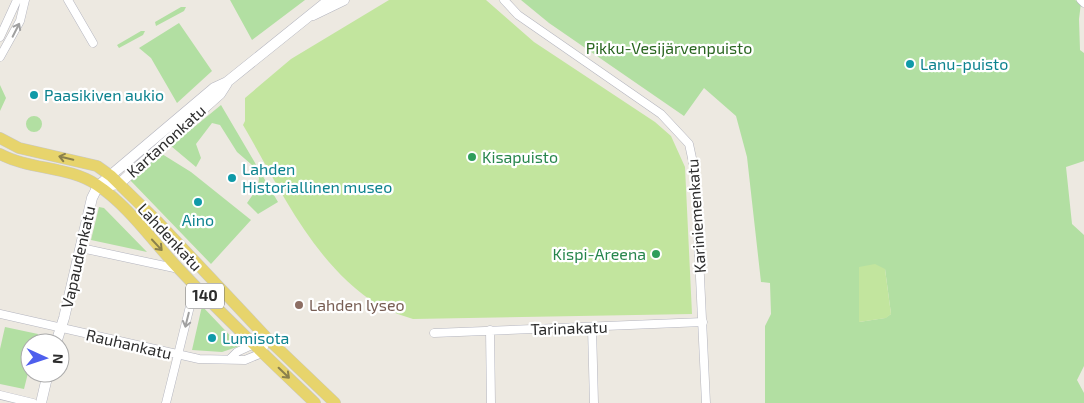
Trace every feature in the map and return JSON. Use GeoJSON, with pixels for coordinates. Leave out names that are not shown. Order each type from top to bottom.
{"type":"FeatureCollection","features":[{"type":"Feature","properties":{"kind":"main road","name":"Kartanonkatu"},"geometry":{"type":"LineString","coordinates":[[115,180],[214,88],[227,82],[329,0]]}},
{"type":"Feature","properties":{"kind":"main road","name":"Kartanonkatu"},"geometry":{"type":"LineString","coordinates":[[308,17],[344,0]]}},
{"type":"Feature","properties":{"kind":"main road","name":"Lahdenkatu"},"geometry":{"type":"LineString","coordinates":[[0,138],[19,148],[97,166],[115,180],[267,338],[334,403]]}},
{"type":"Feature","properties":{"kind":"main road","name":"Lahdenkatu"},"geometry":{"type":"LineString","coordinates":[[0,154],[21,163],[69,174],[98,186],[116,200],[195,286],[315,403]]}},
{"type":"Feature","properties":{"kind":"main road","name":"Vapaudenkatu"},"geometry":{"type":"LineString","coordinates":[[59,333],[92,198],[98,186],[115,180]]}},
{"type":"Feature","properties":{"kind":"main road"},"geometry":{"type":"LineString","coordinates":[[41,403],[46,383]]}},
{"type":"Feature","properties":{"kind":"street"},"geometry":{"type":"LineString","coordinates":[[0,37],[17,0]]}},
{"type":"Feature","properties":{"kind":"street"},"geometry":{"type":"LineString","coordinates":[[0,57],[20,21],[25,0]]}},
{"type":"Feature","properties":{"kind":"street"},"geometry":{"type":"LineString","coordinates":[[68,0],[93,43]]}},
{"type":"Feature","properties":{"kind":"street","name":"Kariniemenkatu"},"geometry":{"type":"LineString","coordinates":[[504,0],[518,15],[661,114],[689,144],[695,172],[706,403]]}},
{"type":"Feature","properties":{"kind":"street"},"geometry":{"type":"LineString","coordinates":[[1081,0],[1084,3]]}},
{"type":"Feature","properties":{"kind":"street"},"geometry":{"type":"LineString","coordinates":[[81,248],[179,269]]}},
{"type":"Feature","properties":{"kind":"street"},"geometry":{"type":"LineString","coordinates":[[166,403],[195,286]]}},
{"type":"Feature","properties":{"kind":"street","name":"Rauhankatu"},"geometry":{"type":"LineString","coordinates":[[0,314],[178,355],[215,360],[230,358],[245,360],[262,353]]}},
{"type":"Feature","properties":{"kind":"street","name":"Tarinakatu"},"geometry":{"type":"LineString","coordinates":[[434,333],[703,322]]}},
{"type":"Feature","properties":{"kind":"street"},"geometry":{"type":"LineString","coordinates":[[592,328],[594,403]]}},
{"type":"Feature","properties":{"kind":"street"},"geometry":{"type":"LineString","coordinates":[[490,330],[492,403]]}},
{"type":"Feature","properties":{"kind":"street"},"geometry":{"type":"LineString","coordinates":[[262,353],[267,338]]}},
{"type":"Feature","properties":{"kind":"street","name":"Rauhankatu"},"geometry":{"type":"LineString","coordinates":[[230,358],[237,352],[267,338]]}},
{"type":"Feature","properties":{"kind":"street"},"geometry":{"type":"LineString","coordinates":[[0,395],[33,403]]}},
{"type":"Feature","properties":{"kind":"green space"},"geometry":{"type":"Polygon","coordinates":[[[230,0],[305,0],[252,40],[230,0]]]}},
{"type":"Feature","properties":{"kind":"green space","name":"Kisapuisto"},"geometry":{"type":"Polygon","coordinates":[[[389,0],[486,0],[534,42],[655,122],[671,136],[685,167],[692,314],[413,319],[378,305],[355,288],[335,268],[316,247],[300,223],[243,125],[245,121],[245,98],[291,59],[389,0]]]}},
{"type":"Feature","properties":{"kind":"green space","name":"Pikku-Vesijärvenpuisto"},"geometry":{"type":"Polygon","coordinates":[[[521,0],[1075,0],[1081,3],[1079,19],[1080,50],[1084,53],[1084,161],[1066,167],[1072,224],[1084,235],[1084,366],[1077,380],[1084,393],[1084,403],[765,403],[765,326],[771,314],[770,283],[761,282],[747,157],[736,116],[704,88],[684,116],[549,23],[521,0]],[[885,269],[859,322],[885,318],[891,314],[885,269]]]}},
{"type":"Feature","properties":{"kind":"green space"},"geometry":{"type":"Polygon","coordinates":[[[181,7],[186,7],[184,11],[156,26],[155,22],[181,7]]]}},
{"type":"Feature","properties":{"kind":"green space"},"geometry":{"type":"Polygon","coordinates":[[[179,23],[212,71],[177,103],[151,58],[139,48],[179,23]]]}},
{"type":"Feature","properties":{"kind":"green space"},"geometry":{"type":"Polygon","coordinates":[[[141,31],[145,31],[143,35],[119,48],[117,45],[141,31]]]}},
{"type":"Feature","properties":{"kind":"green space"},"geometry":{"type":"Polygon","coordinates":[[[0,85],[6,98],[0,111],[0,85]]]}},
{"type":"Feature","properties":{"kind":"green space"},"geometry":{"type":"Polygon","coordinates":[[[221,105],[278,202],[258,214],[247,203],[258,187],[259,178],[252,165],[237,152],[220,125],[212,123],[196,144],[201,158],[196,167],[171,146],[221,105]]]}},
{"type":"Feature","properties":{"kind":"green space"},"geometry":{"type":"Polygon","coordinates":[[[31,116],[37,116],[42,121],[40,130],[31,132],[26,127],[26,121],[31,116]]]}},
{"type":"Feature","properties":{"kind":"green space"},"geometry":{"type":"Polygon","coordinates":[[[162,154],[191,172],[251,220],[211,264],[130,180],[137,171],[162,154]]]}},
{"type":"Feature","properties":{"kind":"green space"},"geometry":{"type":"Polygon","coordinates":[[[99,207],[104,208],[147,252],[91,240],[99,207]]]}},
{"type":"Feature","properties":{"kind":"green space"},"geometry":{"type":"Polygon","coordinates":[[[875,264],[885,269],[891,314],[886,318],[859,322],[859,267],[875,264]]]}},
{"type":"Feature","properties":{"kind":"green space"},"geometry":{"type":"Polygon","coordinates":[[[202,306],[240,346],[222,352],[192,350],[202,306]]]}},
{"type":"Feature","properties":{"kind":"green space"},"geometry":{"type":"Polygon","coordinates":[[[5,327],[33,333],[20,333],[20,383],[26,383],[24,389],[0,384],[0,349],[5,327]]]}},
{"type":"Feature","properties":{"kind":"place","name":"Lanu-puisto"},"geometry":{"type":"Point","coordinates":[910,64]}},
{"type":"Feature","properties":{"kind":"place","name":"Paasikiven aukio"},"geometry":{"type":"Point","coordinates":[34,95]}},
{"type":"Feature","properties":{"kind":"place","name":"Kisapuisto"},"geometry":{"type":"Point","coordinates":[472,157]}},
{"type":"Feature","properties":{"kind":"place","name":"Lahden Historiallinen museo"},"geometry":{"type":"Point","coordinates":[232,178]}},
{"type":"Feature","properties":{"kind":"place","name":"Aino"},"geometry":{"type":"Point","coordinates":[198,202]}},
{"type":"Feature","properties":{"kind":"place","name":"Kispi-Areena"},"geometry":{"type":"Point","coordinates":[656,254]}},
{"type":"Feature","properties":{"kind":"place","name":"Lahden lyseo"},"geometry":{"type":"Point","coordinates":[299,305]}},
{"type":"Feature","properties":{"kind":"place","name":"Lumisota"},"geometry":{"type":"Point","coordinates":[212,338]}}]}
